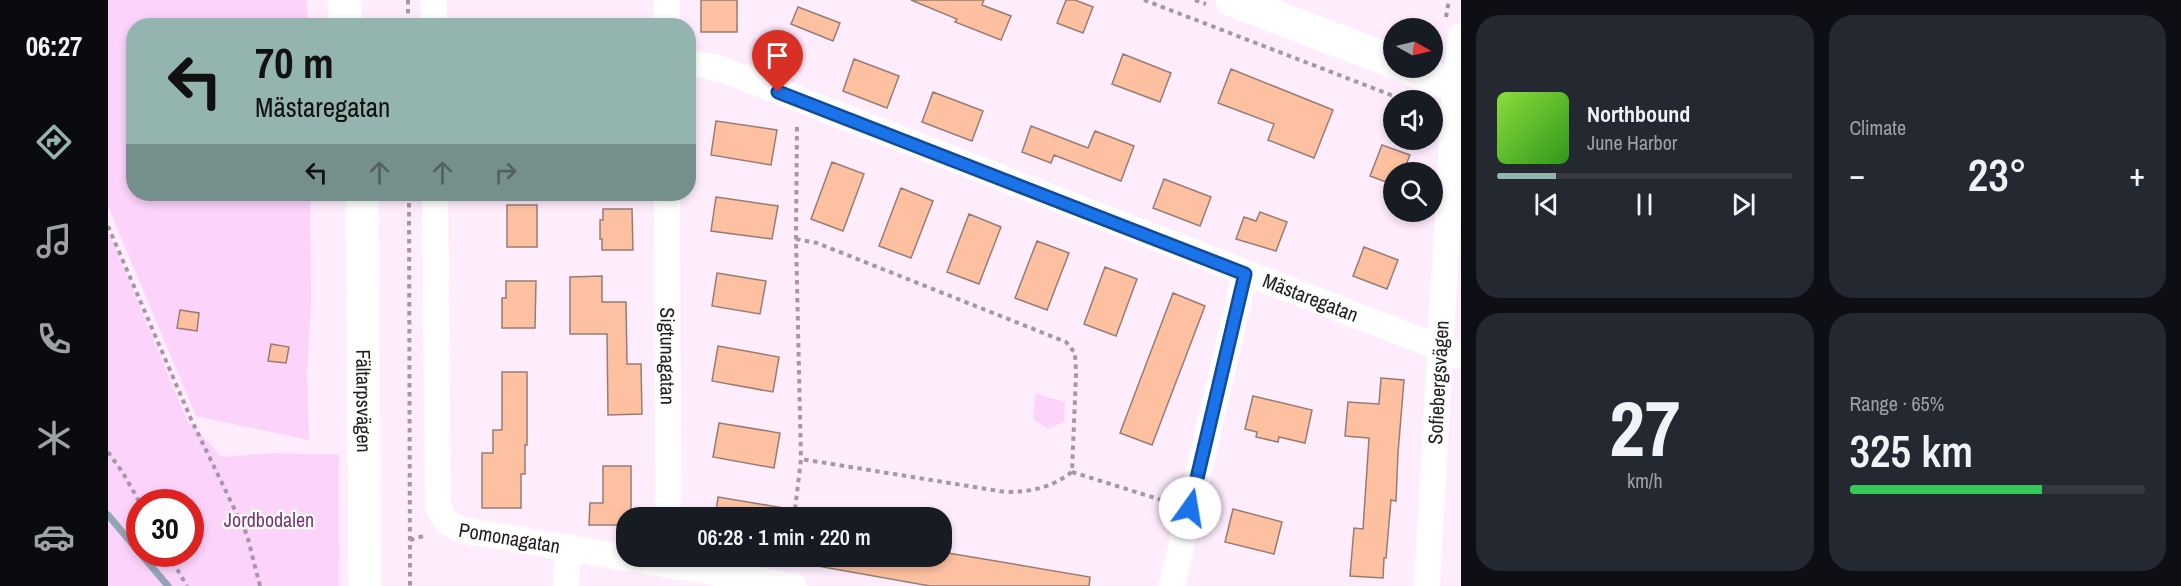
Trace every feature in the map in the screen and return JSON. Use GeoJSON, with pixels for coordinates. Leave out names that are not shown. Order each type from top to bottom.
{"type":"FeatureCollection","features":[{"type":"Feature","properties":{"kind":"main road"},"geometry":{"type":"LineString","coordinates":[[344,0],[345,18]]}},
{"type":"Feature","properties":{"kind":"main road"},"geometry":{"type":"LineString","coordinates":[[363,0],[363,18]]}},
{"type":"Feature","properties":{"kind":"main road"},"geometry":{"type":"LineString","coordinates":[[1232,0],[1383,58]]}},
{"type":"Feature","properties":{"kind":"main road"},"geometry":{"type":"LineString","coordinates":[[1434,78],[1458,87]]}},
{"type":"Feature","properties":{"kind":"main road","name":"Fältarpsvägen"},"geometry":{"type":"LineString","coordinates":[[361,201],[364,586]]}},
{"type":"Feature","properties":{"kind":"street"},"geometry":{"type":"LineString","coordinates":[[434,0],[434,18]]}},
{"type":"Feature","properties":{"kind":"street"},"geometry":{"type":"LineString","coordinates":[[667,0],[667,18]]}},
{"type":"Feature","properties":{"kind":"street","name":"Sofiebergsvägen"},"geometry":{"type":"LineString","coordinates":[[1427,586],[1451,352],[1461,36]]}},
{"type":"Feature","properties":{"kind":"street","name":"Mästaregatan"},"geometry":{"type":"LineString","coordinates":[[696,64],[721,69],[1451,352]]}},
{"type":"Feature","properties":{"kind":"street","name":"Pomonagatan"},"geometry":{"type":"LineString","coordinates":[[435,201],[438,507],[446,522],[462,530],[616,553]]}},
{"type":"Feature","properties":{"kind":"street","name":"Sigtunagatan"},"geometry":{"type":"LineString","coordinates":[[667,201],[668,507]]}},
{"type":"Feature","properties":{"kind":"street"},"geometry":{"type":"LineString","coordinates":[[1172,586],[1245,274]]}},
{"type":"Feature","properties":{"kind":"street"},"geometry":{"type":"LineString","coordinates":[[566,586],[568,547]]}},
{"type":"Feature","properties":{"kind":"street","name":"Pomonagatan"},"geometry":{"type":"LineString","coordinates":[[702,567],[794,586]]}},
{"type":"Feature","properties":{"kind":"path"},"geometry":{"type":"LineString","coordinates":[[408,0],[408,18]]}},
{"type":"Feature","properties":{"kind":"path"},"geometry":{"type":"LineString","coordinates":[[1144,0],[1383,92]]}},
{"type":"Feature","properties":{"kind":"path"},"geometry":{"type":"LineString","coordinates":[[795,507],[801,459],[796,239],[798,99]]}},
{"type":"Feature","properties":{"kind":"path"},"geometry":{"type":"LineString","coordinates":[[409,201],[410,586]]}},
{"type":"Feature","properties":{"kind":"path"},"geometry":{"type":"LineString","coordinates":[[108,226],[191,419],[247,535],[260,586]]}},
{"type":"Feature","properties":{"kind":"path"},"geometry":{"type":"LineString","coordinates":[[796,239],[817,243],[1066,342],[1075,352],[1072,472]]}},
{"type":"Feature","properties":{"kind":"path"},"geometry":{"type":"LineString","coordinates":[[108,453],[132,489]]}},
{"type":"Feature","properties":{"kind":"path"},"geometry":{"type":"LineString","coordinates":[[801,459],[1005,492],[1030,492],[1059,481],[1072,472]]}},
{"type":"Feature","properties":{"kind":"path"},"geometry":{"type":"LineString","coordinates":[[1072,472],[1190,508]]}},
{"type":"Feature","properties":{"kind":"path"},"geometry":{"type":"LineString","coordinates":[[176,567],[187,586]]}},
{"type":"Feature","properties":{"kind":"green space"},"geometry":{"type":"Polygon","coordinates":[[[108,0],[307,0],[308,18],[126,18],[126,201],[310,201],[311,302],[307,373],[309,440],[196,416],[108,206],[108,0]]]}},
{"type":"Feature","properties":{"kind":"green space","name":"Jordbodalen"},"geometry":{"type":"Polygon","coordinates":[[[108,231],[188,422],[222,457],[275,453],[339,455],[339,586],[108,586],[108,231]]]}},
{"type":"Feature","properties":{"kind":"green space"},"geometry":{"type":"Polygon","coordinates":[[[1036,394],[1065,402],[1064,422],[1048,429],[1033,419],[1036,394]]]}},
{"type":"Feature","properties":{"kind":"building"},"geometry":{"type":"Polygon","coordinates":[[[701,0],[737,0],[737,32],[701,32],[701,0]]]}},
{"type":"Feature","properties":{"kind":"building"},"geometry":{"type":"Polygon","coordinates":[[[911,0],[984,0],[982,5],[1011,16],[1001,40],[955,22],[957,19],[911,0]]]}},
{"type":"Feature","properties":{"kind":"building"},"geometry":{"type":"Polygon","coordinates":[[[1066,0],[1075,0],[1093,7],[1083,33],[1057,23],[1066,0]]]}},
{"type":"Feature","properties":{"kind":"building"},"geometry":{"type":"Polygon","coordinates":[[[798,7],[840,23],[833,41],[791,24],[798,7]]]}},
{"type":"Feature","properties":{"kind":"building"},"geometry":{"type":"Polygon","coordinates":[[[1123,54],[1171,73],[1160,102],[1112,84],[1123,54]]]}},
{"type":"Feature","properties":{"kind":"building"},"geometry":{"type":"Polygon","coordinates":[[[854,59],[899,76],[887,108],[843,91],[854,59]]]}},
{"type":"Feature","properties":{"kind":"building"},"geometry":{"type":"Polygon","coordinates":[[[1231,69],[1333,110],[1314,158],[1268,140],[1274,124],[1218,103],[1231,69]]]}},
{"type":"Feature","properties":{"kind":"building"},"geometry":{"type":"Polygon","coordinates":[[[933,92],[983,111],[972,141],[922,122],[933,92]]]}},
{"type":"Feature","properties":{"kind":"building"},"geometry":{"type":"Polygon","coordinates":[[[716,121],[777,130],[771,165],[711,155],[716,121]]]}},
{"type":"Feature","properties":{"kind":"building"},"geometry":{"type":"Polygon","coordinates":[[[1031,126],[1088,148],[1095,131],[1134,146],[1121,181],[1054,155],[1051,163],[1022,152],[1031,126]]]}},
{"type":"Feature","properties":{"kind":"building"},"geometry":{"type":"Polygon","coordinates":[[[1382,145],[1383,150],[1396,150],[1410,155],[1407,162],[1383,162],[1383,181],[1370,176],[1382,145]]]}},
{"type":"Feature","properties":{"kind":"building"},"geometry":{"type":"Polygon","coordinates":[[[832,162],[864,174],[843,231],[811,219],[832,162]]]}},
{"type":"Feature","properties":{"kind":"building"},"geometry":{"type":"Polygon","coordinates":[[[1164,179],[1211,197],[1200,226],[1153,208],[1164,179]]]}},
{"type":"Feature","properties":{"kind":"building"},"geometry":{"type":"Polygon","coordinates":[[[901,188],[933,201],[911,258],[879,246],[901,188]]]}},
{"type":"Feature","properties":{"kind":"building"},"geometry":{"type":"Polygon","coordinates":[[[716,197],[778,206],[772,239],[711,231],[716,197]]]}},
{"type":"Feature","properties":{"kind":"building"},"geometry":{"type":"Polygon","coordinates":[[[507,205],[537,205],[537,247],[507,247],[507,205]]]}},
{"type":"Feature","properties":{"kind":"building"},"geometry":{"type":"Polygon","coordinates":[[[603,209],[632,209],[633,250],[602,250],[600,220],[603,220],[603,209]]]}},
{"type":"Feature","properties":{"kind":"building"},"geometry":{"type":"Polygon","coordinates":[[[1260,212],[1287,222],[1276,251],[1236,239],[1244,217],[1256,221],[1260,212]]]}},
{"type":"Feature","properties":{"kind":"building"},"geometry":{"type":"Polygon","coordinates":[[[969,214],[1001,227],[979,284],[947,272],[969,214]]]}},
{"type":"Feature","properties":{"kind":"building"},"geometry":{"type":"Polygon","coordinates":[[[1037,241],[1069,253],[1047,310],[1015,298],[1037,241]]]}},
{"type":"Feature","properties":{"kind":"building"},"geometry":{"type":"Polygon","coordinates":[[[1364,247],[1398,260],[1387,289],[1353,276],[1364,247]]]}},
{"type":"Feature","properties":{"kind":"building"},"geometry":{"type":"Polygon","coordinates":[[[1105,267],[1137,279],[1116,336],[1084,324],[1105,267]]]}},
{"type":"Feature","properties":{"kind":"building"},"geometry":{"type":"Polygon","coordinates":[[[717,273],[766,281],[760,314],[712,306],[717,273]]]}},
{"type":"Feature","properties":{"kind":"building"},"geometry":{"type":"Polygon","coordinates":[[[602,276],[602,302],[626,302],[627,364],[641,364],[642,414],[608,415],[607,334],[570,334],[570,277],[602,276]]]}},
{"type":"Feature","properties":{"kind":"building"},"geometry":{"type":"Polygon","coordinates":[[[506,281],[536,281],[535,328],[502,328],[502,298],[506,298],[506,281]]]}},
{"type":"Feature","properties":{"kind":"building"},"geometry":{"type":"Polygon","coordinates":[[[1173,293],[1205,306],[1152,445],[1120,433],[1173,293]]]}},
{"type":"Feature","properties":{"kind":"building"},"geometry":{"type":"Polygon","coordinates":[[[180,310],[199,313],[197,331],[177,328],[180,310]]]}},
{"type":"Feature","properties":{"kind":"building"},"geometry":{"type":"Polygon","coordinates":[[[271,344],[289,347],[286,363],[268,361],[271,344]]]}},
{"type":"Feature","properties":{"kind":"building"},"geometry":{"type":"Polygon","coordinates":[[[718,346],[779,357],[773,392],[712,381],[718,346]]]}},
{"type":"Feature","properties":{"kind":"building"},"geometry":{"type":"Polygon","coordinates":[[[502,372],[527,372],[527,445],[525,445],[525,474],[521,474],[521,508],[482,508],[482,453],[493,453],[493,430],[502,430],[502,372]]]}},
{"type":"Feature","properties":{"kind":"building"},"geometry":{"type":"Polygon","coordinates":[[[1381,378],[1404,380],[1396,501],[1391,500],[1383,578],[1350,576],[1354,528],[1363,529],[1369,438],[1345,436],[1348,402],[1379,404],[1381,378]]]}},
{"type":"Feature","properties":{"kind":"building"},"geometry":{"type":"Polygon","coordinates":[[[1253,396],[1312,410],[1305,443],[1279,437],[1278,442],[1256,437],[1257,432],[1245,429],[1253,396]]]}},
{"type":"Feature","properties":{"kind":"building"},"geometry":{"type":"Polygon","coordinates":[[[719,423],[780,433],[774,468],[713,457],[719,423]]]}},
{"type":"Feature","properties":{"kind":"building"},"geometry":{"type":"Polygon","coordinates":[[[603,466],[631,466],[631,507],[616,507],[616,525],[589,525],[590,503],[603,503],[603,466]]]}},
{"type":"Feature","properties":{"kind":"building"},"geometry":{"type":"Polygon","coordinates":[[[718,497],[778,507],[717,507],[718,497]]]}},
{"type":"Feature","properties":{"kind":"building"},"geometry":{"type":"Polygon","coordinates":[[[1233,509],[1282,522],[1274,554],[1225,542],[1233,509]]]}},
{"type":"Feature","properties":{"kind":"building"},"geometry":{"type":"Polygon","coordinates":[[[952,554],[1090,577],[1089,586],[930,586],[823,567],[952,567],[952,554]]]}},
{"type":"Feature","properties":{"kind":"waterway"},"geometry":{"type":"LineString","coordinates":[[108,515],[168,586]]}},
{"type":"Feature","properties":{"kind":"route"},"geometry":{"type":"LineString","coordinates":[[778,92],[1245,274],[1190,508]]}}]}
